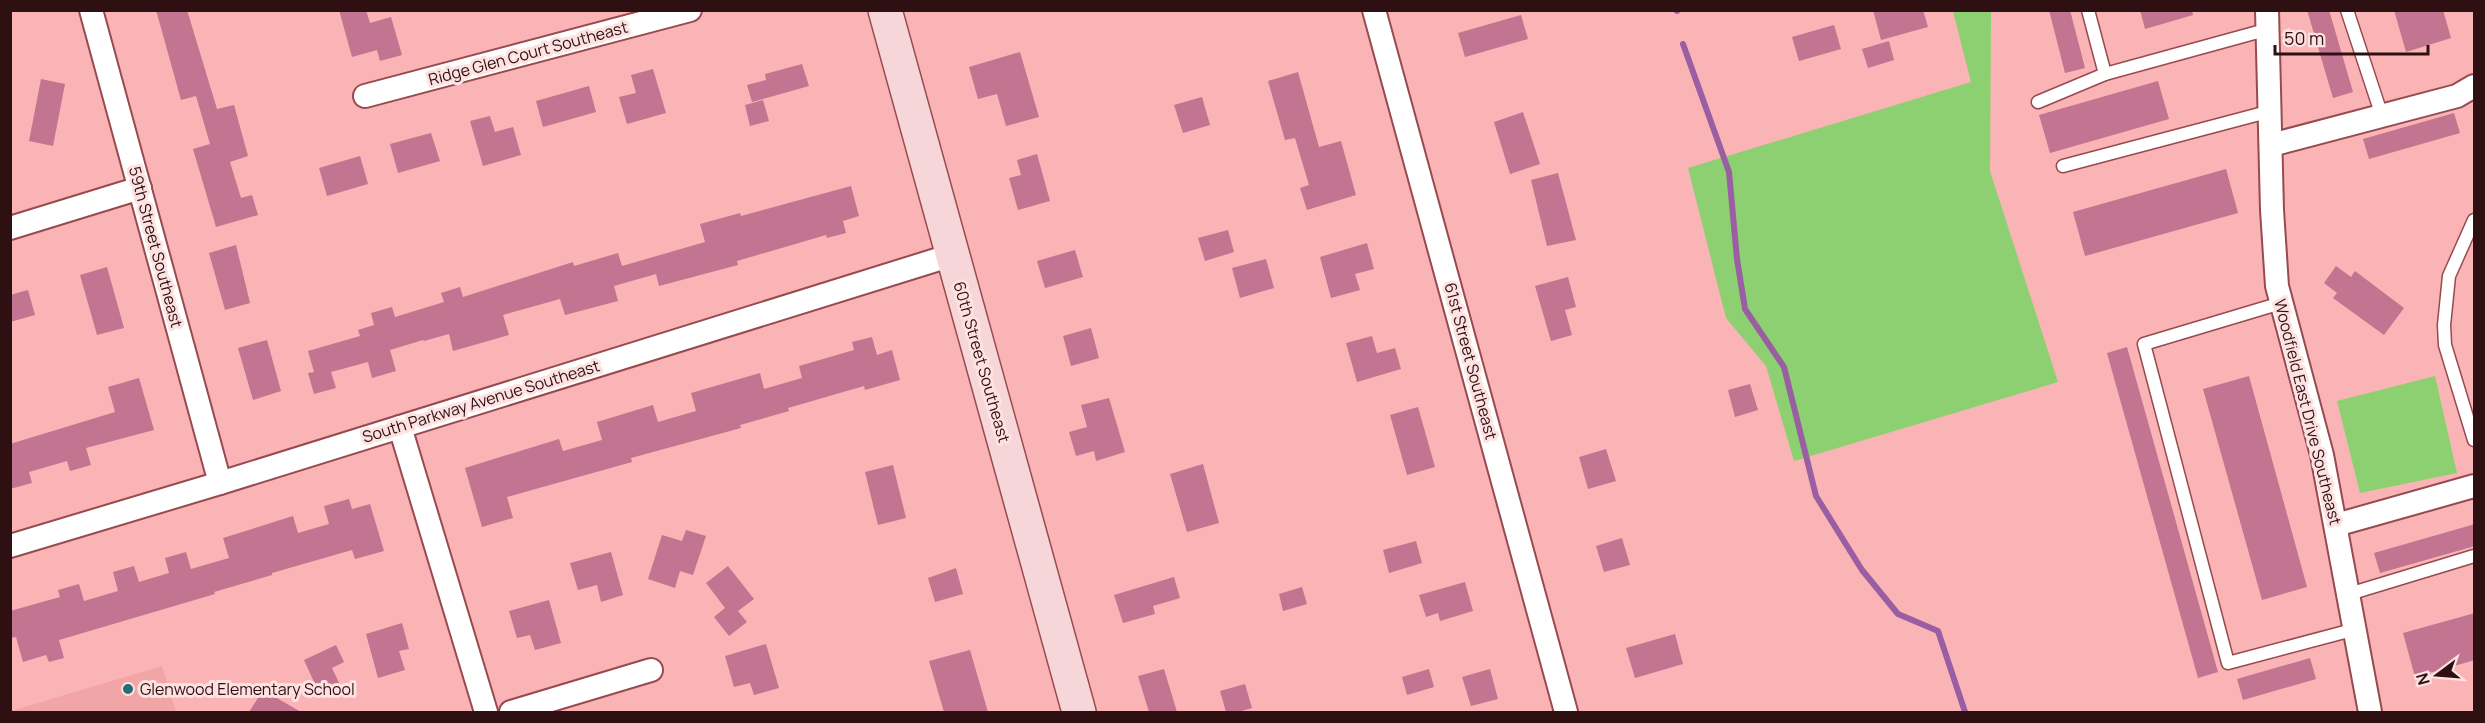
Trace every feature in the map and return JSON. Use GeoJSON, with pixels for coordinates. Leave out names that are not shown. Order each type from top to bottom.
{"type":"FeatureCollection","features":[{"type":"Feature","properties":{"kind":"main road","name":"60th Street Southeast"},"geometry":{"type":"LineString","coordinates":[[885,10],[1079,712]]}},
{"type":"Feature","properties":{"kind":"street","name":"59th Street Southeast"},"geometry":{"type":"LineString","coordinates":[[91,10],[220,483]]}},
{"type":"Feature","properties":{"kind":"street","name":"Ridge Glen Court Southeast"},"geometry":{"type":"LineString","coordinates":[[365,96],[690,10]]}},
{"type":"Feature","properties":{"kind":"street","name":"61st Street Southeast"},"geometry":{"type":"LineString","coordinates":[[1374,10],[1566,712]]}},
{"type":"Feature","properties":{"kind":"street","name":"Woodfield East Drive Southeast"},"geometry":{"type":"LineString","coordinates":[[2268,20],[2277,286],[2322,455],[2370,712]]}},
{"type":"Feature","properties":{"kind":"street"},"geometry":{"type":"LineString","coordinates":[[2271,144],[2457,96],[2475,86]]}},
{"type":"Feature","properties":{"kind":"street"},"geometry":{"type":"LineString","coordinates":[[10,228],[140,188]]}},
{"type":"Feature","properties":{"kind":"street","name":"South Parkway Avenue Southeast"},"geometry":{"type":"LineString","coordinates":[[10,546],[952,255]]}},
{"type":"Feature","properties":{"kind":"street"},"geometry":{"type":"LineString","coordinates":[[400,427],[486,712]]}},
{"type":"Feature","properties":{"kind":"street"},"geometry":{"type":"LineString","coordinates":[[2336,525],[2475,486]]}},
{"type":"Feature","properties":{"kind":"street"},"geometry":{"type":"LineString","coordinates":[[511,712],[651,670]]}},
{"type":"Feature","properties":{"kind":"lane"},"geometry":{"type":"LineString","coordinates":[[2088,10],[2105,74]]}},
{"type":"Feature","properties":{"kind":"lane"},"geometry":{"type":"LineString","coordinates":[[2347,10],[2382,116]]}},
{"type":"Feature","properties":{"kind":"lane"},"geometry":{"type":"LineString","coordinates":[[2038,102],[2105,74],[2268,20]]}},
{"type":"Feature","properties":{"kind":"lane"},"geometry":{"type":"LineString","coordinates":[[2063,166],[2271,111]]}},
{"type":"Feature","properties":{"kind":"lane"},"geometry":{"type":"LineString","coordinates":[[2475,220],[2450,276],[2444,325],[2445,345],[2475,440]]}},
{"type":"Feature","properties":{"kind":"lane"},"geometry":{"type":"LineString","coordinates":[[2282,303],[2144,344],[2229,663],[2356,629]]}},
{"type":"Feature","properties":{"kind":"lane"},"geometry":{"type":"LineString","coordinates":[[2349,594],[2475,556]]}},
{"type":"Feature","properties":{"kind":"shaded area","name":"Glenwood Elementary School"},"geometry":{"type":"Polygon","coordinates":[[[162,666],[176,712],[11,712],[11,711],[162,666]]]}},
{"type":"Feature","properties":{"kind":"green space"},"geometry":{"type":"Polygon","coordinates":[[[1953,11],[1991,11],[1990,171],[2058,382],[1794,461],[1766,366],[1726,318],[1688,168],[1971,82],[1953,11]]]}},
{"type":"Feature","properties":{"kind":"green space"},"geometry":{"type":"Polygon","coordinates":[[[2435,376],[2457,473],[2360,493],[2337,401],[2435,376]]]}},
{"type":"Feature","properties":{"kind":"building"},"geometry":{"type":"Polygon","coordinates":[[[156,10],[187,10],[217,109],[234,105],[248,156],[230,162],[241,198],[252,195],[258,215],[216,227],[193,149],[210,144],[196,96],[181,100],[156,10]]]}},
{"type":"Feature","properties":{"kind":"building"},"geometry":{"type":"Polygon","coordinates":[[[339,10],[366,10],[370,23],[391,17],[402,55],[380,61],[377,50],[352,57],[339,10]]]}},
{"type":"Feature","properties":{"kind":"building"},"geometry":{"type":"Polygon","coordinates":[[[1873,10],[1923,10],[1928,27],[1881,40],[1873,10]]]}},
{"type":"Feature","properties":{"kind":"building"},"geometry":{"type":"Polygon","coordinates":[[[2049,10],[2070,10],[2085,68],[2065,73],[2049,10]]]}},
{"type":"Feature","properties":{"kind":"building"},"geometry":{"type":"Polygon","coordinates":[[[2140,10],[2192,10],[2193,15],[2145,29],[2140,10]]]}},
{"type":"Feature","properties":{"kind":"building"},"geometry":{"type":"Polygon","coordinates":[[[2307,10],[2329,10],[2353,92],[2333,98],[2307,10]]]}},
{"type":"Feature","properties":{"kind":"building"},"geometry":{"type":"Polygon","coordinates":[[[2394,10],[2443,10],[2451,38],[2406,52],[2394,10]]]}},
{"type":"Feature","properties":{"kind":"building"},"geometry":{"type":"Polygon","coordinates":[[[1521,15],[1528,39],[1465,57],[1458,33],[1521,15]]]}},
{"type":"Feature","properties":{"kind":"building"},"geometry":{"type":"Polygon","coordinates":[[[1834,25],[1841,49],[1799,61],[1792,37],[1834,25]]]}},
{"type":"Feature","properties":{"kind":"building"},"geometry":{"type":"Polygon","coordinates":[[[1889,41],[1894,60],[1868,68],[1862,49],[1889,41]]]}},
{"type":"Feature","properties":{"kind":"building"},"geometry":{"type":"Polygon","coordinates":[[[1020,52],[1039,117],[1006,126],[997,94],[978,99],[969,67],[1020,52]]]}},
{"type":"Feature","properties":{"kind":"building"},"geometry":{"type":"Polygon","coordinates":[[[802,64],[809,86],[752,102],[747,85],[766,80],[765,74],[802,64]]]}},
{"type":"Feature","properties":{"kind":"building"},"geometry":{"type":"Polygon","coordinates":[[[653,69],[666,113],[627,124],[619,97],[636,93],[631,75],[653,69]]]}},
{"type":"Feature","properties":{"kind":"building"},"geometry":{"type":"Polygon","coordinates":[[[1298,72],[1319,147],[1341,141],[1356,195],[1307,210],[1300,188],[1309,185],[1295,138],[1285,140],[1268,81],[1298,72]]]}},
{"type":"Feature","properties":{"kind":"building"},"geometry":{"type":"Polygon","coordinates":[[[41,79],[65,84],[53,146],[29,141],[41,79]]]}},
{"type":"Feature","properties":{"kind":"building"},"geometry":{"type":"Polygon","coordinates":[[[2158,81],[2169,119],[2050,153],[2039,115],[2158,81]]]}},
{"type":"Feature","properties":{"kind":"building"},"geometry":{"type":"Polygon","coordinates":[[[589,86],[596,112],[543,127],[536,101],[589,86]]]}},
{"type":"Feature","properties":{"kind":"building"},"geometry":{"type":"Polygon","coordinates":[[[1202,97],[1210,125],[1183,133],[1174,105],[1202,97]]]}},
{"type":"Feature","properties":{"kind":"building"},"geometry":{"type":"Polygon","coordinates":[[[763,100],[769,121],[750,126],[745,105],[763,100]]]}},
{"type":"Feature","properties":{"kind":"building"},"geometry":{"type":"Polygon","coordinates":[[[1523,112],[1540,164],[1510,174],[1494,122],[1523,112]]]}},
{"type":"Feature","properties":{"kind":"building"},"geometry":{"type":"Polygon","coordinates":[[[2454,113],[2460,133],[2369,159],[2363,139],[2454,113]]]}},
{"type":"Feature","properties":{"kind":"building"},"geometry":{"type":"Polygon","coordinates":[[[490,116],[495,132],[513,127],[521,155],[483,166],[470,121],[490,116]]]}},
{"type":"Feature","properties":{"kind":"building"},"geometry":{"type":"Polygon","coordinates":[[[431,133],[440,161],[398,173],[390,144],[431,133]]]}},
{"type":"Feature","properties":{"kind":"building"},"geometry":{"type":"Polygon","coordinates":[[[1037,154],[1050,201],[1018,210],[1009,178],[1021,175],[1017,160],[1037,154]]]}},
{"type":"Feature","properties":{"kind":"building"},"geometry":{"type":"Polygon","coordinates":[[[360,156],[368,184],[327,196],[319,168],[360,156]]]}},
{"type":"Feature","properties":{"kind":"building"},"geometry":{"type":"Polygon","coordinates":[[[2226,169],[2238,213],[2085,256],[2073,212],[2226,169]]]}},
{"type":"Feature","properties":{"kind":"building"},"geometry":{"type":"Polygon","coordinates":[[[1558,173],[1576,240],[1547,246],[1531,180],[1558,173]]]}},
{"type":"Feature","properties":{"kind":"building"},"geometry":{"type":"Polygon","coordinates":[[[851,186],[859,216],[843,221],[846,233],[827,238],[826,235],[737,261],[738,265],[659,286],[656,274],[614,286],[618,301],[565,315],[560,299],[503,315],[509,335],[453,351],[449,334],[423,340],[390,350],[396,371],[372,378],[368,362],[331,372],[336,388],[314,394],[308,373],[314,372],[308,351],[360,336],[358,330],[374,325],[371,313],[392,307],[395,317],[444,302],[441,293],[460,287],[463,297],[573,262],[574,266],[618,253],[622,266],[705,242],[700,224],[740,213],[741,216],[851,186]]]}},
{"type":"Feature","properties":{"kind":"building"},"geometry":{"type":"Polygon","coordinates":[[[1228,230],[1234,252],[1205,261],[1198,238],[1228,230]]]}},
{"type":"Feature","properties":{"kind":"building"},"geometry":{"type":"Polygon","coordinates":[[[1367,243],[1374,269],[1355,274],[1360,290],[1331,298],[1320,257],[1367,243]]]}},
{"type":"Feature","properties":{"kind":"building"},"geometry":{"type":"Polygon","coordinates":[[[236,245],[250,303],[225,310],[209,253],[236,245]]]}},
{"type":"Feature","properties":{"kind":"building"},"geometry":{"type":"Polygon","coordinates":[[[1075,250],[1083,277],[1045,288],[1037,261],[1075,250]]]}},
{"type":"Feature","properties":{"kind":"building"},"geometry":{"type":"Polygon","coordinates":[[[1266,259],[1274,288],[1240,298],[1232,268],[1266,259]]]}},
{"type":"Feature","properties":{"kind":"building"},"geometry":{"type":"Polygon","coordinates":[[[2336,266],[2351,277],[2355,271],[2404,308],[2384,335],[2333,298],[2337,293],[2324,283],[2336,266]]]}},
{"type":"Feature","properties":{"kind":"building"},"geometry":{"type":"Polygon","coordinates":[[[107,267],[124,328],[97,335],[80,275],[107,267]]]}},
{"type":"Feature","properties":{"kind":"building"},"geometry":{"type":"Polygon","coordinates":[[[1568,277],[1576,307],[1565,310],[1572,335],[1551,341],[1535,286],[1568,277]]]}},
{"type":"Feature","properties":{"kind":"building"},"geometry":{"type":"Polygon","coordinates":[[[28,290],[35,315],[10,322],[10,295],[28,290]]]}},
{"type":"Feature","properties":{"kind":"building"},"geometry":{"type":"Polygon","coordinates":[[[1091,328],[1099,358],[1071,366],[1063,336],[1091,328]]]}},
{"type":"Feature","properties":{"kind":"building"},"geometry":{"type":"Polygon","coordinates":[[[1372,336],[1377,353],[1395,348],[1401,369],[1357,382],[1346,343],[1372,336]]]}},
{"type":"Feature","properties":{"kind":"building"},"geometry":{"type":"Polygon","coordinates":[[[872,337],[877,355],[892,350],[900,380],[865,390],[864,386],[788,408],[789,411],[740,425],[741,428],[631,458],[632,462],[507,497],[513,518],[482,527],[465,468],[559,439],[563,451],[602,440],[597,422],[653,405],[658,422],[696,411],[691,393],[760,373],[764,389],[802,378],[799,366],[854,350],[852,342],[872,337]]]}},
{"type":"Feature","properties":{"kind":"building"},"geometry":{"type":"Polygon","coordinates":[[[267,340],[281,391],[253,400],[238,348],[267,340]]]}},
{"type":"Feature","properties":{"kind":"building"},"geometry":{"type":"Polygon","coordinates":[[[2127,347],[2218,672],[2198,678],[2107,353],[2127,347]]]}},
{"type":"Feature","properties":{"kind":"building"},"geometry":{"type":"Polygon","coordinates":[[[2249,376],[2307,587],[2262,600],[2203,389],[2249,376]]]}},
{"type":"Feature","properties":{"kind":"building"},"geometry":{"type":"Polygon","coordinates":[[[139,378],[154,430],[86,448],[91,465],[70,471],[67,461],[29,472],[32,483],[10,489],[10,444],[115,412],[108,387],[139,378]]]}},
{"type":"Feature","properties":{"kind":"building"},"geometry":{"type":"Polygon","coordinates":[[[1750,384],[1758,410],[1735,417],[1728,390],[1750,384]]]}},
{"type":"Feature","properties":{"kind":"building"},"geometry":{"type":"Polygon","coordinates":[[[1109,398],[1125,452],[1096,461],[1094,451],[1076,456],[1069,432],[1087,427],[1081,405],[1109,398]]]}},
{"type":"Feature","properties":{"kind":"building"},"geometry":{"type":"Polygon","coordinates":[[[1418,407],[1435,467],[1407,475],[1390,415],[1418,407]]]}},
{"type":"Feature","properties":{"kind":"building"},"geometry":{"type":"Polygon","coordinates":[[[1606,449],[1616,481],[1588,489],[1579,457],[1606,449]]]}},
{"type":"Feature","properties":{"kind":"building"},"geometry":{"type":"Polygon","coordinates":[[[1203,464],[1219,523],[1187,532],[1170,474],[1203,464]]]}},
{"type":"Feature","properties":{"kind":"building"},"geometry":{"type":"Polygon","coordinates":[[[893,465],[906,518],[878,525],[865,472],[893,465]]]}},
{"type":"Feature","properties":{"kind":"building"},"geometry":{"type":"Polygon","coordinates":[[[349,499],[352,509],[370,504],[384,551],[355,559],[352,550],[272,573],[272,575],[214,592],[215,594],[59,640],[64,658],[49,662],[46,655],[23,662],[16,637],[10,638],[10,611],[60,597],[58,590],[79,584],[84,601],[118,591],[113,572],[134,566],[139,582],[169,573],[165,558],[186,552],[191,569],[229,558],[223,538],[293,516],[298,533],[329,524],[324,506],[349,499]]]}},
{"type":"Feature","properties":{"kind":"building"},"geometry":{"type":"Polygon","coordinates":[[[2475,524],[2475,546],[2380,573],[2374,553],[2475,524]]]}},
{"type":"Feature","properties":{"kind":"building"},"geometry":{"type":"Polygon","coordinates":[[[686,530],[706,536],[693,575],[680,571],[675,588],[648,579],[662,535],[682,541],[686,530]]]}},
{"type":"Feature","properties":{"kind":"building"},"geometry":{"type":"Polygon","coordinates":[[[1622,538],[1630,565],[1604,572],[1596,546],[1622,538]]]}},
{"type":"Feature","properties":{"kind":"building"},"geometry":{"type":"Polygon","coordinates":[[[1416,541],[1422,563],[1389,573],[1383,550],[1416,541]]]}},
{"type":"Feature","properties":{"kind":"building"},"geometry":{"type":"Polygon","coordinates":[[[611,552],[623,595],[601,602],[597,585],[578,590],[570,563],[611,552]]]}},
{"type":"Feature","properties":{"kind":"building"},"geometry":{"type":"Polygon","coordinates":[[[728,566],[754,599],[738,611],[747,622],[729,636],[714,617],[725,608],[706,583],[728,566]]]}},
{"type":"Feature","properties":{"kind":"building"},"geometry":{"type":"Polygon","coordinates":[[[956,568],[963,594],[935,602],[928,578],[956,568]]]}},
{"type":"Feature","properties":{"kind":"building"},"geometry":{"type":"Polygon","coordinates":[[[1174,577],[1180,598],[1153,606],[1155,614],[1123,623],[1114,595],[1174,577]]]}},
{"type":"Feature","properties":{"kind":"building"},"geometry":{"type":"Polygon","coordinates":[[[1465,582],[1473,611],[1440,621],[1438,613],[1426,617],[1419,595],[1465,582]]]}},
{"type":"Feature","properties":{"kind":"building"},"geometry":{"type":"Polygon","coordinates":[[[1302,587],[1307,604],[1283,611],[1279,594],[1302,587]]]}},
{"type":"Feature","properties":{"kind":"building"},"geometry":{"type":"Polygon","coordinates":[[[549,600],[561,643],[535,650],[530,635],[517,638],[509,611],[549,600]]]}},
{"type":"Feature","properties":{"kind":"building"},"geometry":{"type":"Polygon","coordinates":[[[2475,613],[2475,660],[2415,677],[2403,633],[2475,613]]]}},
{"type":"Feature","properties":{"kind":"building"},"geometry":{"type":"Polygon","coordinates":[[[402,623],[409,649],[399,651],[405,670],[378,678],[366,634],[402,623]]]}},
{"type":"Feature","properties":{"kind":"building"},"geometry":{"type":"Polygon","coordinates":[[[1675,634],[1683,664],[1635,678],[1626,648],[1675,634]]]}},
{"type":"Feature","properties":{"kind":"building"},"geometry":{"type":"Polygon","coordinates":[[[766,644],[779,688],[754,695],[750,683],[734,687],[725,656],[766,644]]]}},
{"type":"Feature","properties":{"kind":"building"},"geometry":{"type":"Polygon","coordinates":[[[336,645],[344,662],[332,668],[340,685],[320,695],[304,660],[336,645]]]}},
{"type":"Feature","properties":{"kind":"building"},"geometry":{"type":"Polygon","coordinates":[[[970,650],[988,712],[944,712],[929,661],[970,650]]]}},
{"type":"Feature","properties":{"kind":"building"},"geometry":{"type":"Polygon","coordinates":[[[2310,658],[2316,679],[2243,700],[2237,679],[2310,658]]]}},
{"type":"Feature","properties":{"kind":"building"},"geometry":{"type":"Polygon","coordinates":[[[1164,669],[1177,712],[1149,712],[1138,676],[1164,669]]]}},
{"type":"Feature","properties":{"kind":"building"},"geometry":{"type":"Polygon","coordinates":[[[1429,669],[1434,687],[1407,695],[1402,677],[1429,669]]]}},
{"type":"Feature","properties":{"kind":"building"},"geometry":{"type":"Polygon","coordinates":[[[1490,669],[1498,699],[1471,706],[1462,677],[1490,669]]]}},
{"type":"Feature","properties":{"kind":"building"},"geometry":{"type":"Polygon","coordinates":[[[1245,684],[1252,708],[1238,712],[1226,712],[1220,691],[1245,684]]]}},
{"type":"Feature","properties":{"kind":"building"},"geometry":{"type":"Polygon","coordinates":[[[263,690],[301,712],[249,712],[263,690]]]}},
{"type":"Feature","properties":{"kind":"waterway"},"geometry":{"type":"LineString","coordinates":[[1683,44],[1729,172],[1737,259],[1745,309],[1784,367],[1816,496],[1862,570],[1898,614],[1938,631],[1965,712]]}},
{"type":"Feature","properties":{"kind":"place","name":"Glenwood Elementary School"},"geometry":{"type":"Point","coordinates":[128,689]}}]}
